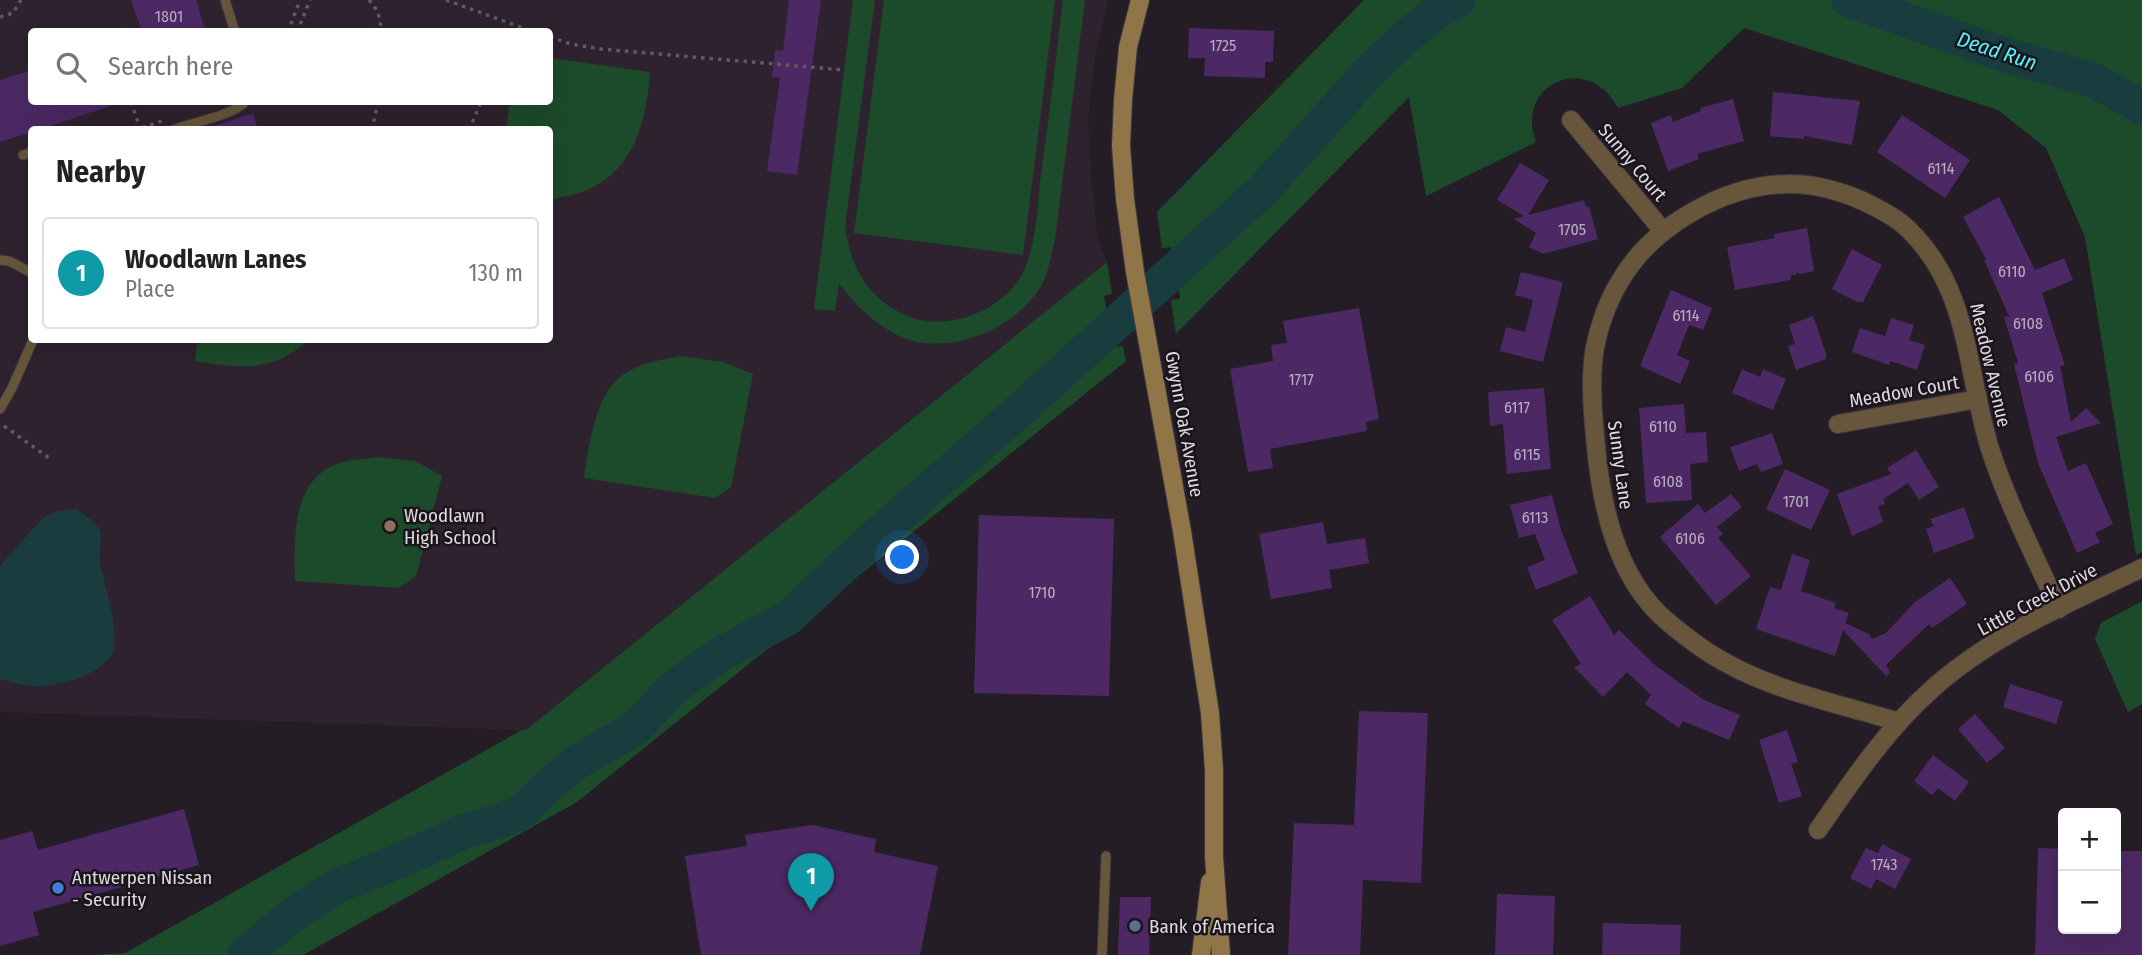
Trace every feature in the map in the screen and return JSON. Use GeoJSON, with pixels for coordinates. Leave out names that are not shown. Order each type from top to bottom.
{"type":"FeatureCollection","features":[{"type":"Feature","properties":{"kind":"street","name":"Gwynn Oak Avenue"},"geometry":{"type":"LineString","coordinates":[[1140,0],[1128,47],[1123,100],[1121,146],[1125,199],[1210,713],[1214,770],[1214,858],[1222,955]]}},
{"type":"Feature","properties":{"kind":"street","name":"Sunny Court"},"geometry":{"type":"LineString","coordinates":[[1571,120],[1663,231]]}},
{"type":"Feature","properties":{"kind":"street","name":"Meadow Avenue"},"geometry":{"type":"LineString","coordinates":[[1663,231],[1720,199],[1754,189],[1788,184],[1820,186],[1852,196],[1882,210],[1908,229],[1933,258],[1960,313],[1989,447],[2003,485],[2059,609]]}},
{"type":"Feature","properties":{"kind":"street","name":"Sunny Lane"},"geometry":{"type":"LineString","coordinates":[[1663,231],[1619,282],[1595,345],[1591,393],[1598,482],[1607,521],[1623,560],[1641,590],[1665,620],[1730,666],[1768,682],[1899,722]]}},
{"type":"Feature","properties":{"kind":"street","name":"Meadow Court"},"geometry":{"type":"LineString","coordinates":[[1838,424],[1978,399]]}},
{"type":"Feature","properties":{"kind":"street","name":"Little Creek Drive"},"geometry":{"type":"LineString","coordinates":[[1818,830],[1869,758],[1899,722],[1932,689],[2004,637],[2142,568]]}},
{"type":"Feature","properties":{"kind":"street","name":"Gwynn Oak Avenue"},"geometry":{"type":"LineString","coordinates":[[1201,955],[1214,858]]}},
{"type":"Feature","properties":{"kind":"lane"},"geometry":{"type":"LineString","coordinates":[[225,0],[234,28]]}},
{"type":"Feature","properties":{"kind":"lane"},"geometry":{"type":"LineString","coordinates":[[185,126],[242,105]]}},
{"type":"Feature","properties":{"kind":"lane"},"geometry":{"type":"LineString","coordinates":[[0,260],[9,261],[28,271]]}},
{"type":"Feature","properties":{"kind":"lane"},"geometry":{"type":"LineString","coordinates":[[0,409],[32,343]]}},
{"type":"Feature","properties":{"kind":"lane"},"geometry":{"type":"LineString","coordinates":[[1102,955],[1106,856]]}},
{"type":"Feature","properties":{"kind":"path"},"geometry":{"type":"LineString","coordinates":[[0,17],[13,13],[21,0]]}},
{"type":"Feature","properties":{"kind":"path"},"geometry":{"type":"LineString","coordinates":[[290,28],[300,0]]}},
{"type":"Feature","properties":{"kind":"path"},"geometry":{"type":"LineString","coordinates":[[299,28],[310,0]]}},
{"type":"Feature","properties":{"kind":"path"},"geometry":{"type":"LineString","coordinates":[[369,0],[378,12],[381,28]]}},
{"type":"Feature","properties":{"kind":"path"},"geometry":{"type":"LineString","coordinates":[[446,0],[524,28]]}},
{"type":"Feature","properties":{"kind":"path"},"geometry":{"type":"LineString","coordinates":[[512,28],[513,24]]}},
{"type":"Feature","properties":{"kind":"path"},"geometry":{"type":"LineString","coordinates":[[553,38],[601,49],[844,70]]}},
{"type":"Feature","properties":{"kind":"path"},"geometry":{"type":"LineString","coordinates":[[132,105],[139,126]]}},
{"type":"Feature","properties":{"kind":"path"},"geometry":{"type":"LineString","coordinates":[[373,126],[377,105]]}},
{"type":"Feature","properties":{"kind":"path"},"geometry":{"type":"LineString","coordinates":[[471,126],[480,105]]}},
{"type":"Feature","properties":{"kind":"path"},"geometry":{"type":"LineString","coordinates":[[4,426],[52,460]]}},
{"type":"Feature","properties":{"kind":"shaded area","name":"Woodlawn High School"},"geometry":{"type":"Polygon","coordinates":[[[0,0],[1108,0],[1095,57],[1088,118],[1098,239],[1107,262],[526,730],[0,712],[0,0]]]}},
{"type":"Feature","properties":{"kind":"shaded area"},"geometry":{"type":"Polygon","coordinates":[[[76,509],[89,518],[100,531],[100,560],[114,629],[114,647],[110,657],[92,672],[54,685],[32,686],[0,679],[0,566],[43,518],[57,511],[76,509]]]}},
{"type":"Feature","properties":{"kind":"green space"},"geometry":{"type":"Polygon","coordinates":[[[853,0],[875,0],[845,227],[851,255],[870,290],[891,308],[920,320],[937,322],[971,316],[986,308],[1001,299],[1022,274],[1031,251],[1036,226],[1063,0],[1085,0],[1055,239],[1048,269],[1041,286],[1029,302],[996,328],[976,337],[934,344],[895,334],[864,312],[839,284],[835,311],[814,309],[853,0]]]}},
{"type":"Feature","properties":{"kind":"green space"},"geometry":{"type":"Polygon","coordinates":[[[884,0],[1055,0],[1023,255],[854,233],[884,0]]]}},
{"type":"Feature","properties":{"kind":"green space"},"geometry":{"type":"Polygon","coordinates":[[[1364,0],[2142,0],[2142,552],[2136,555],[2085,237],[2046,148],[1998,110],[1744,28],[1682,88],[1618,108],[1605,90],[1589,81],[1573,78],[1557,82],[1544,91],[1535,104],[1532,122],[1536,142],[1426,196],[1409,97],[1176,334],[1171,300],[1180,299],[1171,247],[1162,248],[1157,212],[1364,0]]]}},
{"type":"Feature","properties":{"kind":"green space"},"geometry":{"type":"Polygon","coordinates":[[[553,58],[650,72],[643,119],[626,158],[613,173],[597,185],[576,194],[553,198],[553,126],[506,126],[510,105],[553,105],[553,58]]]}},
{"type":"Feature","properties":{"kind":"green space"},"geometry":{"type":"Polygon","coordinates":[[[1107,262],[1112,294],[1104,296],[1113,347],[1123,346],[1126,361],[577,802],[303,955],[91,955],[125,953],[526,730],[1107,262]]]}},
{"type":"Feature","properties":{"kind":"green space"},"geometry":{"type":"Polygon","coordinates":[[[198,343],[306,343],[286,356],[261,365],[239,366],[195,361],[198,343]]]}},
{"type":"Feature","properties":{"kind":"green space"},"geometry":{"type":"Polygon","coordinates":[[[681,356],[723,362],[753,374],[731,487],[715,498],[584,478],[594,424],[611,386],[634,368],[681,356]]]}},
{"type":"Feature","properties":{"kind":"green space"},"geometry":{"type":"Polygon","coordinates":[[[376,457],[415,461],[442,476],[416,576],[399,588],[295,581],[299,511],[313,480],[326,469],[343,462],[376,457]]]}},
{"type":"Feature","properties":{"kind":"green space"},"geometry":{"type":"Polygon","coordinates":[[[2142,601],[2142,704],[2128,712],[2095,639],[2101,623],[2142,601]]]}},
{"type":"Feature","properties":{"kind":"building"},"geometry":{"type":"Polygon","coordinates":[[[131,0],[196,0],[205,28],[141,28],[131,0]]]}},
{"type":"Feature","properties":{"kind":"building"},"geometry":{"type":"Polygon","coordinates":[[[789,0],[821,0],[797,175],[767,171],[780,78],[772,77],[775,50],[783,51],[789,0]]]}},
{"type":"Feature","properties":{"kind":"building"},"geometry":{"type":"Polygon","coordinates":[[[1189,28],[1274,31],[1273,62],[1265,62],[1265,78],[1204,76],[1205,58],[1188,58],[1189,28]]]}},
{"type":"Feature","properties":{"kind":"building"},"geometry":{"type":"Polygon","coordinates":[[[28,71],[28,105],[114,105],[50,126],[28,126],[28,133],[0,142],[0,80],[28,71]]]}},
{"type":"Feature","properties":{"kind":"building"},"geometry":{"type":"Polygon","coordinates":[[[1773,92],[1860,101],[1852,145],[1804,136],[1804,139],[1770,136],[1773,92]]]}},
{"type":"Feature","properties":{"kind":"building"},"geometry":{"type":"Polygon","coordinates":[[[1733,99],[1744,141],[1697,154],[1699,159],[1668,171],[1651,123],[1671,115],[1673,122],[1701,111],[1700,108],[1733,99]]]}},
{"type":"Feature","properties":{"kind":"building"},"geometry":{"type":"Polygon","coordinates":[[[253,113],[257,126],[214,126],[253,113]]]}},
{"type":"Feature","properties":{"kind":"building"},"geometry":{"type":"Polygon","coordinates":[[[1902,115],[1970,160],[1945,198],[1877,152],[1902,115]]]}},
{"type":"Feature","properties":{"kind":"building"},"geometry":{"type":"Polygon","coordinates":[[[1520,163],[1549,180],[1528,215],[1584,200],[1586,207],[1589,206],[1598,239],[1543,254],[1529,247],[1536,233],[1514,219],[1524,216],[1497,200],[1520,163]]]}},
{"type":"Feature","properties":{"kind":"building"},"geometry":{"type":"Polygon","coordinates":[[[1999,197],[2035,270],[2064,258],[2073,280],[2042,293],[2065,366],[2060,366],[2071,422],[2086,408],[2101,423],[2056,437],[2068,471],[2086,463],[2113,524],[2095,533],[2100,542],[2077,553],[2038,463],[2014,364],[2018,363],[2004,317],[2009,316],[1984,260],[1986,259],[1963,217],[1999,197]]]}},
{"type":"Feature","properties":{"kind":"building"},"geometry":{"type":"Polygon","coordinates":[[[1807,228],[1814,271],[1800,274],[1796,272],[1797,274],[1790,276],[1791,280],[1735,290],[1727,247],[1775,238],[1774,234],[1807,228]]]}},
{"type":"Feature","properties":{"kind":"building"},"geometry":{"type":"Polygon","coordinates":[[[1852,249],[1882,265],[1863,302],[1857,302],[1832,289],[1852,249]]]}},
{"type":"Feature","properties":{"kind":"building"},"geometry":{"type":"Polygon","coordinates":[[[1521,272],[1563,282],[1543,362],[1500,351],[1506,327],[1525,332],[1533,300],[1515,295],[1521,272]]]}},
{"type":"Feature","properties":{"kind":"building"},"geometry":{"type":"Polygon","coordinates":[[[1671,290],[1712,308],[1703,330],[1689,325],[1677,355],[1690,361],[1680,384],[1640,366],[1671,290]]]}},
{"type":"Feature","properties":{"kind":"building"},"geometry":{"type":"Polygon","coordinates":[[[1359,308],[1379,419],[1366,422],[1367,431],[1270,449],[1273,468],[1248,472],[1230,369],[1273,361],[1271,345],[1287,343],[1283,321],[1359,308]]]}},
{"type":"Feature","properties":{"kind":"building"},"geometry":{"type":"Polygon","coordinates":[[[1813,316],[1826,359],[1796,370],[1788,346],[1795,344],[1789,325],[1813,316]]]}},
{"type":"Feature","properties":{"kind":"building"},"geometry":{"type":"Polygon","coordinates":[[[1891,318],[1914,325],[1909,340],[1925,345],[1917,370],[1890,361],[1889,365],[1852,352],[1860,328],[1885,336],[1891,318]]]}},
{"type":"Feature","properties":{"kind":"building"},"geometry":{"type":"Polygon","coordinates":[[[1742,369],[1760,377],[1763,369],[1786,379],[1773,410],[1732,393],[1742,369]]]}},
{"type":"Feature","properties":{"kind":"building"},"geometry":{"type":"Polygon","coordinates":[[[1544,388],[1551,469],[1507,474],[1503,424],[1490,426],[1488,392],[1544,388]]]}},
{"type":"Feature","properties":{"kind":"building"},"geometry":{"type":"Polygon","coordinates":[[[1684,404],[1686,433],[1706,432],[1708,462],[1690,464],[1692,500],[1646,503],[1639,408],[1684,404]]]}},
{"type":"Feature","properties":{"kind":"building"},"geometry":{"type":"Polygon","coordinates":[[[1772,433],[1783,464],[1761,472],[1757,464],[1739,471],[1730,447],[1772,433]]]}},
{"type":"Feature","properties":{"kind":"building"},"geometry":{"type":"Polygon","coordinates":[[[1916,450],[1939,487],[1919,500],[1908,483],[1883,499],[1885,504],[1878,506],[1883,522],[1852,536],[1837,494],[1891,474],[1887,468],[1916,450]]]}},
{"type":"Feature","properties":{"kind":"building"},"geometry":{"type":"Polygon","coordinates":[[[1785,469],[1830,490],[1811,530],[1766,509],[1785,469]]]}},
{"type":"Feature","properties":{"kind":"building"},"geometry":{"type":"Polygon","coordinates":[[[1731,494],[1742,507],[1717,527],[1723,534],[1718,538],[1751,576],[1716,605],[1660,537],[1698,504],[1705,513],[1731,494]]]}},
{"type":"Feature","properties":{"kind":"building"},"geometry":{"type":"Polygon","coordinates":[[[1552,495],[1561,530],[1578,573],[1536,590],[1527,567],[1545,560],[1535,534],[1519,538],[1510,505],[1552,495]]]}},
{"type":"Feature","properties":{"kind":"building"},"geometry":{"type":"Polygon","coordinates":[[[1964,507],[1975,538],[1934,553],[1926,529],[1934,526],[1930,519],[1964,507]]]}},
{"type":"Feature","properties":{"kind":"building"},"geometry":{"type":"Polygon","coordinates":[[[979,515],[1114,519],[1109,696],[974,693],[979,515]]]}},
{"type":"Feature","properties":{"kind":"building"},"geometry":{"type":"Polygon","coordinates":[[[1323,522],[1327,544],[1365,538],[1369,563],[1329,570],[1332,588],[1271,599],[1259,534],[1323,522]]]}},
{"type":"Feature","properties":{"kind":"building"},"geometry":{"type":"Polygon","coordinates":[[[1792,554],[1810,560],[1801,591],[1836,603],[1834,608],[1849,613],[1845,623],[1869,634],[1872,639],[1886,633],[1915,602],[1950,578],[1967,604],[1932,628],[1929,624],[1886,665],[1890,673],[1886,676],[1843,630],[1835,656],[1756,629],[1770,587],[1781,590],[1792,554]]]}},
{"type":"Feature","properties":{"kind":"building"},"geometry":{"type":"Polygon","coordinates":[[[1590,596],[1614,635],[1619,630],[1656,666],[1704,700],[1740,715],[1729,740],[1683,721],[1679,728],[1645,704],[1651,695],[1627,672],[1603,697],[1574,667],[1581,664],[1552,620],[1590,596]]]}},
{"type":"Feature","properties":{"kind":"building"},"geometry":{"type":"Polygon","coordinates":[[[2010,684],[2063,701],[2056,724],[2003,707],[2010,684]]]}},
{"type":"Feature","properties":{"kind":"building"},"geometry":{"type":"Polygon","coordinates":[[[1359,711],[1428,713],[1421,883],[1363,880],[1360,955],[1288,955],[1294,823],[1354,825],[1359,711]]]}},
{"type":"Feature","properties":{"kind":"building"},"geometry":{"type":"Polygon","coordinates":[[[1975,714],[2005,748],[1987,763],[1958,729],[1975,714]]]}},
{"type":"Feature","properties":{"kind":"building"},"geometry":{"type":"Polygon","coordinates":[[[1787,730],[1798,762],[1791,764],[1802,796],[1779,803],[1759,740],[1787,730]]]}},
{"type":"Feature","properties":{"kind":"building"},"geometry":{"type":"Polygon","coordinates":[[[1933,755],[1969,782],[1955,801],[1938,788],[1932,795],[1914,781],[1933,755]]]}},
{"type":"Feature","properties":{"kind":"building","name":"Antwerpen Nissan - Security"},"geometry":{"type":"Polygon","coordinates":[[[184,809],[199,865],[33,912],[39,935],[0,946],[0,840],[32,831],[38,850],[184,809]]]}},
{"type":"Feature","properties":{"kind":"building"},"geometry":{"type":"Polygon","coordinates":[[[813,825],[876,839],[874,852],[938,866],[920,955],[701,955],[685,856],[747,846],[745,835],[813,825]]]}},
{"type":"Feature","properties":{"kind":"building"},"geometry":{"type":"Polygon","coordinates":[[[1882,844],[1911,859],[1895,889],[1876,879],[1871,889],[1850,878],[1866,848],[1878,853],[1882,844]]]}},
{"type":"Feature","properties":{"kind":"building"},"geometry":{"type":"Polygon","coordinates":[[[2038,848],[2058,849],[2058,934],[2121,934],[2121,851],[2142,851],[2142,955],[2035,955],[2038,848]]]}},
{"type":"Feature","properties":{"kind":"building"},"geometry":{"type":"Polygon","coordinates":[[[1497,894],[1555,896],[1553,955],[1495,955],[1497,894]]]}},
{"type":"Feature","properties":{"kind":"building","name":"Bank of America"},"geometry":{"type":"Polygon","coordinates":[[[1120,897],[1151,897],[1149,955],[1118,955],[1120,897]]]}},
{"type":"Feature","properties":{"kind":"building"},"geometry":{"type":"Polygon","coordinates":[[[1603,923],[1681,925],[1680,955],[1602,955],[1603,923]]]}},
{"type":"Feature","properties":{"kind":"waterway"},"geometry":{"type":"LineString","coordinates":[[245,955],[292,915],[335,887],[465,831],[523,811],[577,762],[636,728],[673,688],[721,654],[788,618],[870,541],[1011,418],[1262,191],[1367,74],[1407,36],[1439,10],[1458,0]]}},
{"type":"Feature","properties":{"kind":"waterway","name":"Dead Run"},"geometry":{"type":"LineString","coordinates":[[1849,0],[2006,55],[2093,80],[2142,107]]}},
{"type":"Feature","properties":{"kind":"place","name":"Woodlawn High School"},"geometry":{"type":"Point","coordinates":[390,526]}},
{"type":"Feature","properties":{"kind":"place","name":"Antwerpen Nissan - Security"},"geometry":{"type":"Point","coordinates":[58,888]}},
{"type":"Feature","properties":{"kind":"place","name":"Woodlawn Lanes"},"geometry":{"type":"Point","coordinates":[811,911]}},
{"type":"Feature","properties":{"kind":"place","name":"Bank of America"},"geometry":{"type":"Point","coordinates":[1135,926]}}]}
